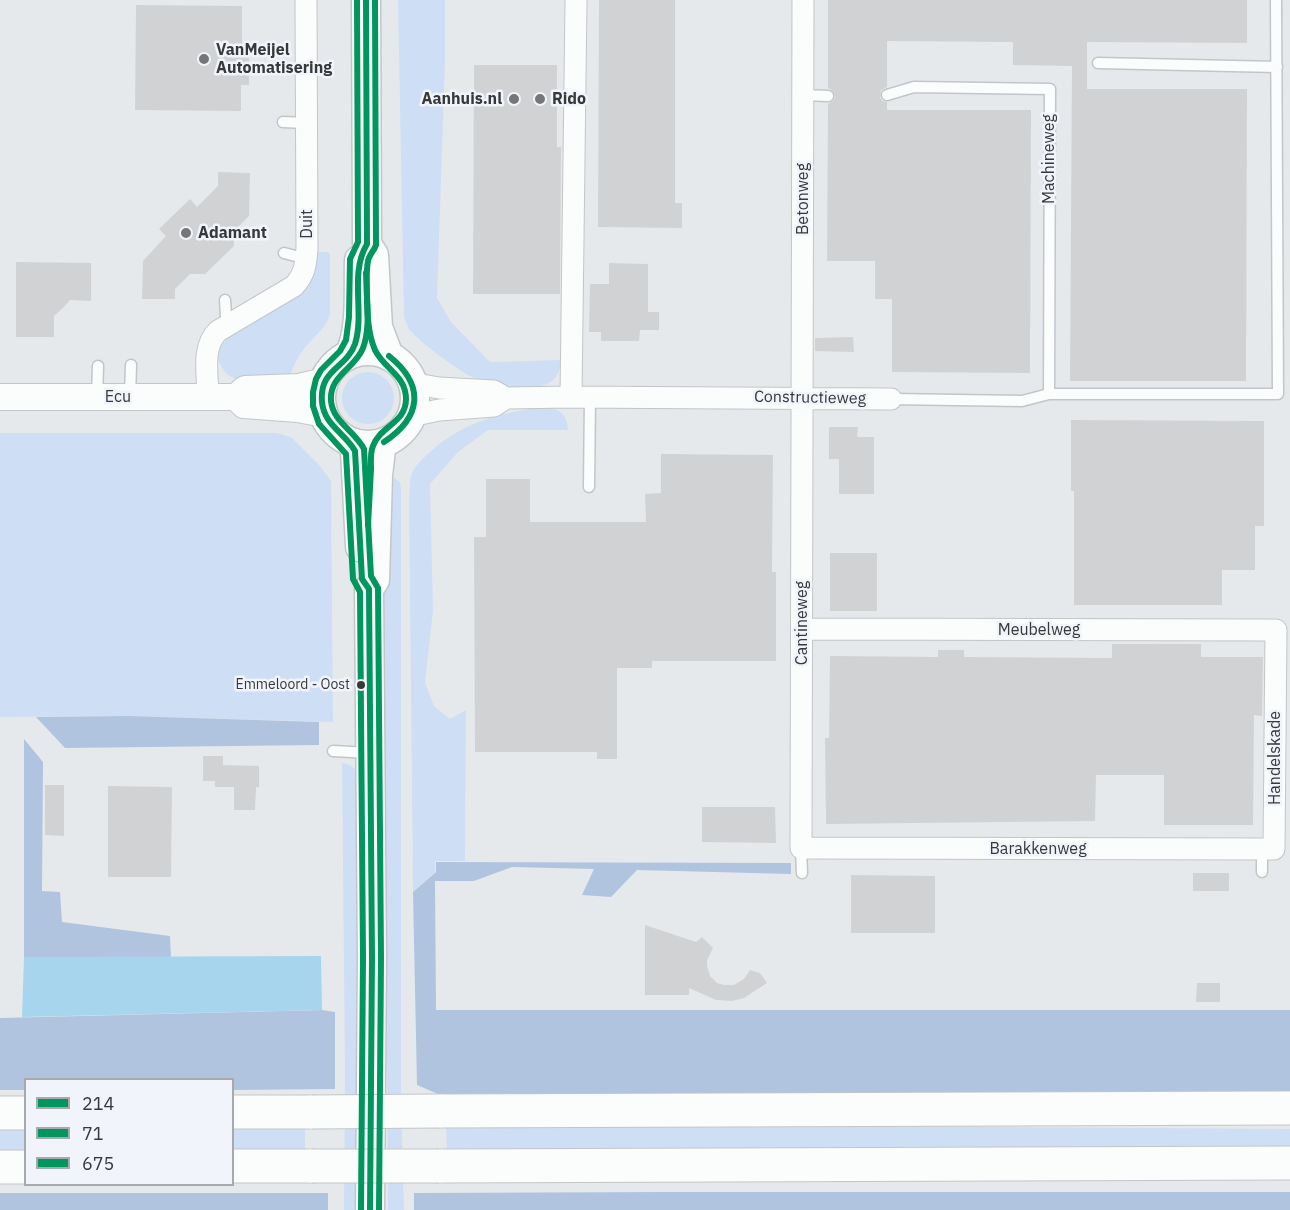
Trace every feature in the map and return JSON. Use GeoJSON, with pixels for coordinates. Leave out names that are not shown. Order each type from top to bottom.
{"type":"FeatureCollection","features":[{"type":"Feature","properties":{"kind":"highway"},"geometry":{"type":"LineString","coordinates":[[234,1112],[1290,1108]]}},
{"type":"Feature","properties":{"kind":"highway"},"geometry":{"type":"LineString","coordinates":[[0,1113],[24,1113]]}},
{"type":"Feature","properties":{"kind":"highway"},"geometry":{"type":"LineString","coordinates":[[234,1167],[1290,1163]]}},
{"type":"Feature","properties":{"kind":"highway"},"geometry":{"type":"LineString","coordinates":[[0,1167],[24,1167]]}},
{"type":"Feature","properties":{"kind":"main road"},"geometry":{"type":"LineString","coordinates":[[366,0],[367,244],[374,255],[378,327],[389,356]]}},
{"type":"Feature","properties":{"kind":"main road"},"geometry":{"type":"LineString","coordinates":[[349,355],[354,345],[357,326],[360,254],[367,244]]}},
{"type":"Feature","properties":{"kind":"main road"},"geometry":{"type":"LineString","coordinates":[[369,351],[389,356],[406,370],[411,380],[415,398],[411,416],[400,432],[384,442],[368,445],[351,442],[335,431],[324,414],[321,397],[325,381],[334,366],[349,355],[369,351]]}},
{"type":"Feature","properties":{"kind":"main road"},"geometry":{"type":"LineString","coordinates":[[351,442],[355,451],[362,579],[369,589]]}},
{"type":"Feature","properties":{"kind":"main road"},"geometry":{"type":"LineString","coordinates":[[370,1210],[369,589],[375,580],[378,475],[384,442]]}},
{"type":"Feature","properties":{"kind":"street","name":"Duit"},"geometry":{"type":"LineString","coordinates":[[208,397],[207,349],[215,334],[294,286],[304,274],[307,259],[306,0]]}},
{"type":"Feature","properties":{"kind":"street"},"geometry":{"type":"LineString","coordinates":[[576,0],[580,397]]}},
{"type":"Feature","properties":{"kind":"street","name":"Betonweg"},"geometry":{"type":"LineString","coordinates":[[803,0],[803,398]]}},
{"type":"Feature","properties":{"kind":"street","name":"Constructieweg"},"geometry":{"type":"LineString","coordinates":[[411,380],[439,388],[494,392],[506,398],[891,399]]}},
{"type":"Feature","properties":{"kind":"street","name":"Ecu"},"geometry":{"type":"LineString","coordinates":[[0,397],[236,397],[245,389],[299,387],[325,381]]}},
{"type":"Feature","properties":{"kind":"street","name":"Ecu"},"geometry":{"type":"LineString","coordinates":[[236,397],[244,405],[298,409],[324,414]]}},
{"type":"Feature","properties":{"kind":"street","name":"Constructieweg"},"geometry":{"type":"LineString","coordinates":[[411,416],[439,410],[494,406],[506,398]]}},
{"type":"Feature","properties":{"kind":"street","name":"Cantineweg"},"geometry":{"type":"LineString","coordinates":[[801,848],[803,398]]}},
{"type":"Feature","properties":{"kind":"street","name":"Meubelweg"},"geometry":{"type":"LineString","coordinates":[[802,629],[1276,630]]}},
{"type":"Feature","properties":{"kind":"street","name":"Handelskade"},"geometry":{"type":"LineString","coordinates":[[1268,849],[1276,630]]}},
{"type":"Feature","properties":{"kind":"street","name":"Barakkenweg"},"geometry":{"type":"LineString","coordinates":[[801,848],[1268,849]]}},
{"type":"Feature","properties":{"kind":"lane"},"geometry":{"type":"LineString","coordinates":[[1098,63],[1277,67],[1276,0]]}},
{"type":"Feature","properties":{"kind":"lane","name":"Constructieweg"},"geometry":{"type":"LineString","coordinates":[[891,399],[1022,400],[1049,394],[1278,394],[1277,67]]}},
{"type":"Feature","properties":{"kind":"lane","name":"Machineweg"},"geometry":{"type":"LineString","coordinates":[[887,95],[914,87],[1050,89],[1049,394]]}},
{"type":"Feature","properties":{"kind":"lane"},"geometry":{"type":"LineString","coordinates":[[803,96],[828,96]]}},
{"type":"Feature","properties":{"kind":"lane"},"geometry":{"type":"LineString","coordinates":[[283,122],[306,123]]}},
{"type":"Feature","properties":{"kind":"lane"},"geometry":{"type":"LineString","coordinates":[[284,253],[307,259]]}},
{"type":"Feature","properties":{"kind":"lane"},"geometry":{"type":"LineString","coordinates":[[225,300],[226,316],[230,324]]}},
{"type":"Feature","properties":{"kind":"lane"},"geometry":{"type":"LineString","coordinates":[[130,397],[131,365]]}},
{"type":"Feature","properties":{"kind":"lane"},"geometry":{"type":"LineString","coordinates":[[97,397],[98,366]]}},
{"type":"Feature","properties":{"kind":"lane"},"geometry":{"type":"LineString","coordinates":[[580,397],[589,487]]}},
{"type":"Feature","properties":{"kind":"lane"},"geometry":{"type":"LineString","coordinates":[[333,752],[370,753]]}},
{"type":"Feature","properties":{"kind":"lane"},"geometry":{"type":"LineString","coordinates":[[801,848],[802,873]]}},
{"type":"Feature","properties":{"kind":"lane"},"geometry":{"type":"LineString","coordinates":[[1262,872],[1268,849]]}},
{"type":"Feature","properties":{"kind":"shaded area"},"geometry":{"type":"Polygon","coordinates":[[[398,0],[445,0],[437,298],[451,322],[490,362],[562,360],[555,379],[549,383],[533,388],[523,388],[492,384],[476,379],[431,349],[414,335],[405,321],[398,0]]]}},
{"type":"Feature","properties":{"kind":"shaded area"},"geometry":{"type":"Polygon","coordinates":[[[319,252],[330,254],[330,314],[324,326],[300,355],[288,381],[260,383],[242,381],[227,373],[221,366],[219,354],[224,342],[250,321],[306,288],[313,276],[319,252]]]}},
{"type":"Feature","properties":{"kind":"shaded area"},"geometry":{"type":"Polygon","coordinates":[[[363,372],[373,372],[387,379],[394,398],[387,417],[373,424],[363,424],[353,420],[346,413],[342,403],[342,393],[346,383],[353,376],[363,372]]]}},
{"type":"Feature","properties":{"kind":"shaded area"},"geometry":{"type":"Polygon","coordinates":[[[542,407],[561,412],[566,419],[568,430],[488,430],[458,452],[430,484],[433,611],[425,683],[434,706],[450,719],[466,710],[465,861],[435,861],[435,872],[413,892],[409,499],[411,476],[428,454],[453,434],[495,416],[542,407]]]}},
{"type":"Feature","properties":{"kind":"shaded area"},"geometry":{"type":"Polygon","coordinates":[[[0,433],[277,433],[291,437],[320,466],[331,481],[333,722],[130,716],[0,717],[0,433]]]}},
{"type":"Feature","properties":{"kind":"shaded area"},"geometry":{"type":"Polygon","coordinates":[[[395,478],[400,482],[401,490],[401,1098],[404,1210],[388,1210],[386,875],[380,605],[384,480],[395,478]]]}},
{"type":"Feature","properties":{"kind":"shaded area"},"geometry":{"type":"Polygon","coordinates":[[[130,716],[319,722],[319,745],[65,748],[36,717],[130,716]]]}},
{"type":"Feature","properties":{"kind":"shaded area"},"geometry":{"type":"Polygon","coordinates":[[[24,739],[43,762],[42,891],[60,892],[62,922],[170,936],[171,957],[24,957],[24,739]]]}},
{"type":"Feature","properties":{"kind":"shaded area"},"geometry":{"type":"Polygon","coordinates":[[[342,763],[353,767],[359,776],[356,1210],[344,1210],[342,763]]]}},
{"type":"Feature","properties":{"kind":"shaded area"},"geometry":{"type":"Polygon","coordinates":[[[436,862],[791,863],[791,874],[637,870],[611,897],[582,895],[594,869],[512,867],[474,881],[435,881],[436,1010],[1290,1010],[1290,1101],[452,1100],[417,1085],[413,892],[436,872],[436,862]]]}},
{"type":"Feature","properties":{"kind":"shaded area"},"geometry":{"type":"Polygon","coordinates":[[[321,956],[322,1010],[22,1017],[24,957],[321,956]]]}},
{"type":"Feature","properties":{"kind":"shaded area"},"geometry":{"type":"Polygon","coordinates":[[[322,1010],[335,1012],[335,1089],[234,1090],[234,1078],[24,1078],[24,1090],[0,1090],[0,1018],[322,1010]]]}},
{"type":"Feature","properties":{"kind":"shaded area"},"geometry":{"type":"Polygon","coordinates":[[[24,1124],[24,1157],[0,1157],[0,1125],[24,1124]]]}},
{"type":"Feature","properties":{"kind":"shaded area"},"geometry":{"type":"Polygon","coordinates":[[[234,1125],[305,1127],[305,1153],[234,1155],[234,1125]]]}},
{"type":"Feature","properties":{"kind":"shaded area"},"geometry":{"type":"Polygon","coordinates":[[[722,1125],[1290,1129],[1290,1159],[447,1153],[446,1127],[722,1125]]]}},
{"type":"Feature","properties":{"kind":"shaded area"},"geometry":{"type":"Polygon","coordinates":[[[1290,1192],[1290,1210],[414,1210],[414,1193],[1290,1192]]]}},
{"type":"Feature","properties":{"kind":"shaded area"},"geometry":{"type":"Polygon","coordinates":[[[0,1193],[328,1193],[328,1210],[0,1210],[0,1193]]]}},
{"type":"Feature","properties":{"kind":"building"},"geometry":{"type":"Polygon","coordinates":[[[599,0],[675,0],[675,203],[682,203],[682,228],[598,227],[599,0]]]}},
{"type":"Feature","properties":{"kind":"building"},"geometry":{"type":"Polygon","coordinates":[[[828,0],[1247,0],[1247,43],[1087,42],[1087,89],[1247,89],[1246,381],[1070,381],[1072,66],[1013,65],[1013,42],[887,41],[887,87],[881,90],[880,97],[882,101],[887,102],[887,110],[1031,110],[1030,373],[892,372],[892,299],[875,299],[875,261],[827,261],[828,104],[834,100],[835,96],[828,88],[828,0]]]}},
{"type":"Feature","properties":{"kind":"building"},"geometry":{"type":"Polygon","coordinates":[[[136,5],[242,6],[242,47],[249,47],[249,85],[241,85],[241,111],[135,110],[136,5]]]}},
{"type":"Feature","properties":{"kind":"building"},"geometry":{"type":"Polygon","coordinates":[[[474,65],[557,65],[557,147],[561,147],[560,294],[473,294],[474,65]]]}},
{"type":"Feature","properties":{"kind":"building"},"geometry":{"type":"Polygon","coordinates":[[[218,172],[250,173],[249,216],[234,231],[234,246],[205,274],[190,274],[175,289],[175,299],[142,299],[143,261],[166,236],[159,229],[190,199],[197,207],[218,186],[218,172]]]}},
{"type":"Feature","properties":{"kind":"building"},"geometry":{"type":"Polygon","coordinates":[[[16,262],[91,263],[91,301],[70,300],[54,316],[54,337],[16,337],[16,262]]]}},
{"type":"Feature","properties":{"kind":"building"},"geometry":{"type":"Polygon","coordinates":[[[609,263],[648,264],[648,312],[659,312],[659,330],[640,330],[639,341],[601,341],[601,332],[589,332],[590,284],[609,284],[609,263]]]}},
{"type":"Feature","properties":{"kind":"building"},"geometry":{"type":"Polygon","coordinates":[[[853,337],[854,352],[815,351],[815,338],[853,337]]]}},
{"type":"Feature","properties":{"kind":"building"},"geometry":{"type":"Polygon","coordinates":[[[1071,420],[1264,421],[1264,526],[1255,526],[1255,570],[1222,570],[1222,605],[1074,605],[1074,491],[1071,491],[1071,420]]]}},
{"type":"Feature","properties":{"kind":"building"},"geometry":{"type":"Polygon","coordinates":[[[829,427],[858,427],[857,437],[874,437],[874,494],[839,494],[839,459],[829,459],[829,427]]]}},
{"type":"Feature","properties":{"kind":"building"},"geometry":{"type":"Polygon","coordinates":[[[661,454],[773,455],[772,572],[776,572],[776,661],[652,661],[652,668],[617,668],[617,759],[597,759],[597,752],[475,752],[474,537],[486,537],[486,479],[530,479],[530,522],[646,522],[645,494],[661,493],[661,454]]]}},
{"type":"Feature","properties":{"kind":"building"},"geometry":{"type":"Polygon","coordinates":[[[830,553],[877,553],[877,611],[830,611],[830,553]]]}},
{"type":"Feature","properties":{"kind":"building"},"geometry":{"type":"Polygon","coordinates":[[[1112,644],[1201,644],[1201,657],[1263,657],[1262,716],[1254,715],[1253,825],[1164,825],[1164,775],[1096,775],[1095,821],[826,824],[825,738],[829,738],[830,656],[938,657],[938,650],[964,650],[964,657],[1112,658],[1112,644]]]}},
{"type":"Feature","properties":{"kind":"building"},"geometry":{"type":"Polygon","coordinates":[[[203,756],[223,756],[223,765],[259,766],[259,787],[256,787],[255,810],[234,810],[234,787],[215,787],[215,781],[203,781],[203,756]]]}},
{"type":"Feature","properties":{"kind":"building"},"geometry":{"type":"Polygon","coordinates":[[[45,785],[64,785],[64,836],[45,835],[45,785]]]}},
{"type":"Feature","properties":{"kind":"building"},"geometry":{"type":"Polygon","coordinates":[[[108,786],[172,787],[171,877],[108,877],[108,786]]]}},
{"type":"Feature","properties":{"kind":"building"},"geometry":{"type":"Polygon","coordinates":[[[702,807],[775,807],[776,843],[702,842],[702,807]]]}},
{"type":"Feature","properties":{"kind":"building"},"geometry":{"type":"Polygon","coordinates":[[[1193,873],[1229,873],[1229,891],[1193,891],[1193,873]]]}},
{"type":"Feature","properties":{"kind":"building"},"geometry":{"type":"Polygon","coordinates":[[[851,875],[935,876],[935,933],[851,933],[851,875]]]}},
{"type":"Feature","properties":{"kind":"building"},"geometry":{"type":"Polygon","coordinates":[[[645,925],[696,942],[702,937],[713,948],[707,960],[707,966],[710,976],[717,983],[734,985],[744,979],[750,970],[760,973],[767,983],[744,998],[732,1001],[716,1000],[689,988],[689,995],[645,995],[645,925]]]}},
{"type":"Feature","properties":{"kind":"building"},"geometry":{"type":"Polygon","coordinates":[[[1197,983],[1220,983],[1220,1002],[1196,1002],[1197,983]]]}},
{"type":"Feature","properties":{"kind":"transit line","name":"71"},"geometry":{"type":"LineString","coordinates":[[357,0],[358,242],[350,259],[349,317],[346,340],[340,351],[321,370],[316,379],[313,406],[319,424],[346,454],[353,579],[360,592],[363,958],[361,1210]]}},
{"type":"Feature","properties":{"kind":"transit line","name":"214"},"geometry":{"type":"LineString","coordinates":[[366,0],[367,244],[359,268],[358,332],[351,352],[325,383],[322,402],[331,423],[355,451],[362,579],[369,589],[372,958],[370,1210]]}},
{"type":"Feature","properties":{"kind":"transit line","name":"675"},"geometry":{"type":"LineString","coordinates":[[375,0],[376,245],[369,259],[367,272],[366,338],[359,355],[334,385],[331,401],[340,421],[364,449],[371,576],[378,588],[381,958],[379,1210]]}},
{"type":"Feature","properties":{"kind":"transit line","name":"71"},"geometry":{"type":"LineString","coordinates":[[366,273],[368,322],[372,341],[379,357],[399,378],[406,399],[402,414],[376,439],[372,449],[368,525]]}},
{"type":"Feature","properties":{"kind":"transit line","name":"214"},"geometry":{"type":"LineString","coordinates":[[384,442],[406,422],[412,411],[414,400],[409,378],[389,356]]}},
{"type":"Feature","properties":{"kind":"place","name":"VanMeijel Automatisering"},"geometry":{"type":"Point","coordinates":[204,59]}},
{"type":"Feature","properties":{"kind":"place","name":"Aanhuis.nl"},"geometry":{"type":"Point","coordinates":[514,99]}},
{"type":"Feature","properties":{"kind":"place","name":"Rido"},"geometry":{"type":"Point","coordinates":[540,99]}},
{"type":"Feature","properties":{"kind":"place","name":"Adamant"},"geometry":{"type":"Point","coordinates":[186,233]}},
{"type":"Feature","properties":{"kind":"place","name":"Emmeloord - Oost"},"geometry":{"type":"Point","coordinates":[361,685]}}]}
